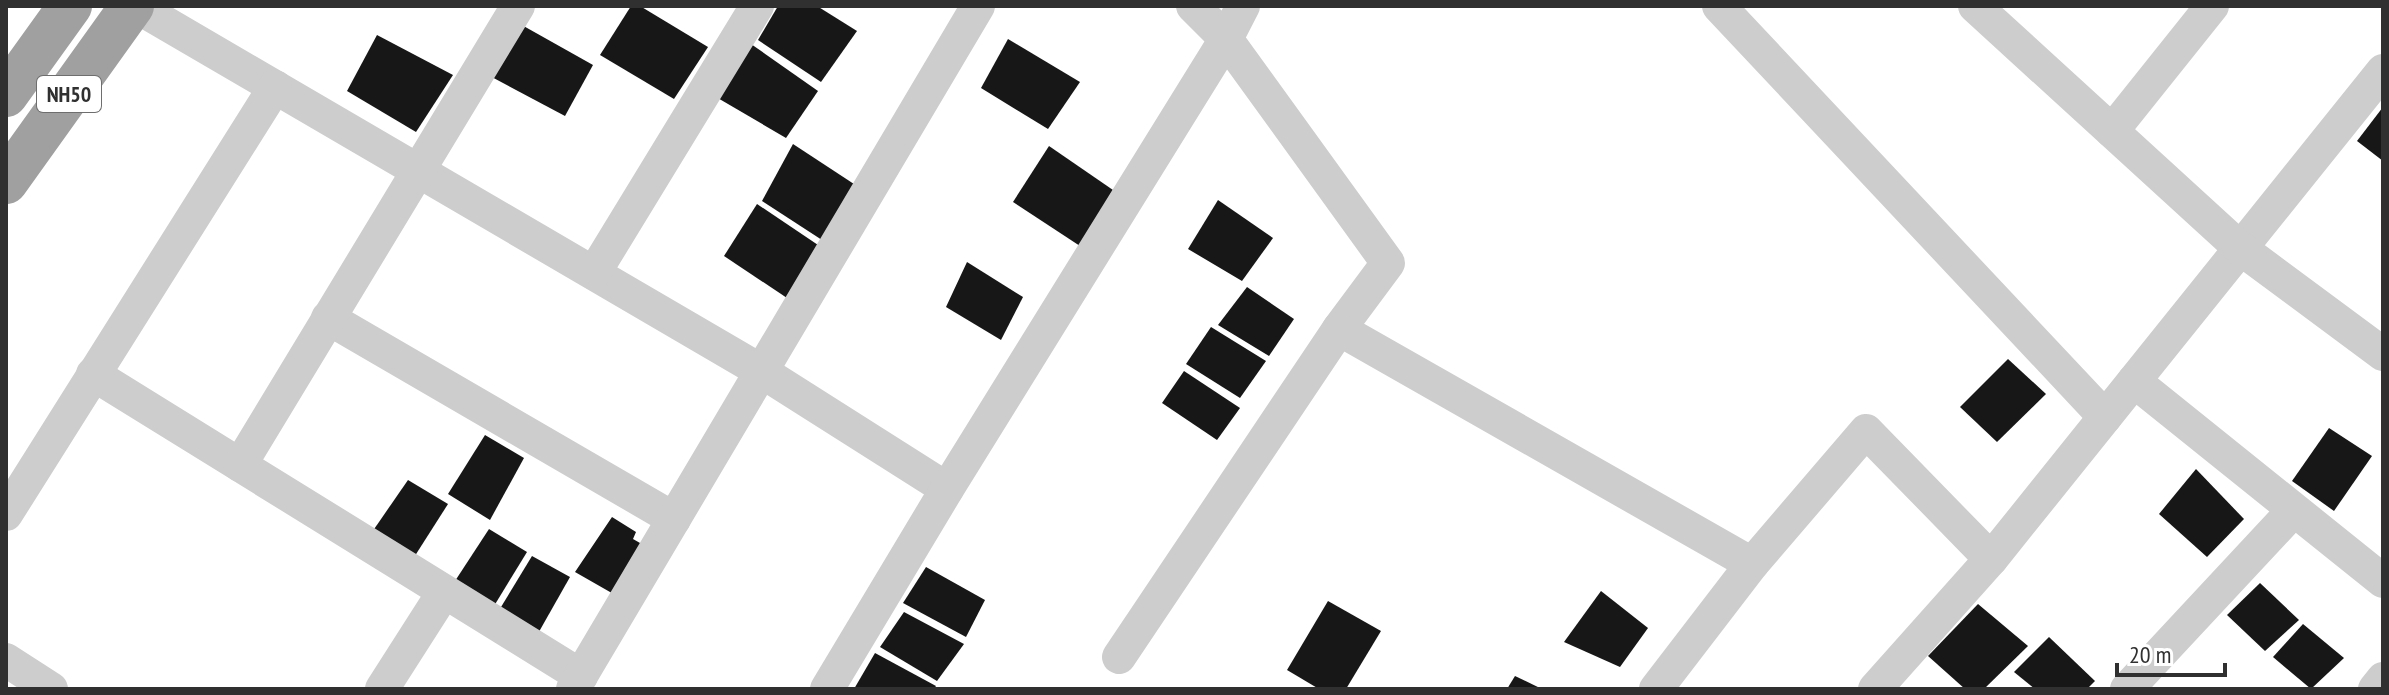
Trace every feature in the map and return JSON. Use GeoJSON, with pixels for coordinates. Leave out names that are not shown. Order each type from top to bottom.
{"type":"FeatureCollection","features":[{"type":"Feature","properties":{"kind":"highway","name":"NH50"},"geometry":{"type":"LineString","coordinates":[[6,95],[70,6]]}},
{"type":"Feature","properties":{"kind":"highway","name":"NH50"},"geometry":{"type":"LineString","coordinates":[[6,182],[134,6]]}},
{"type":"Feature","properties":{"kind":"street"},"geometry":{"type":"LineString","coordinates":[[134,6],[761,371],[947,489]]}},
{"type":"Feature","properties":{"kind":"street"},"geometry":{"type":"LineString","coordinates":[[240,465],[518,6]]}},
{"type":"Feature","properties":{"kind":"street"},"geometry":{"type":"LineString","coordinates":[[594,273],[757,6]]}},
{"type":"Feature","properties":{"kind":"street"},"geometry":{"type":"LineString","coordinates":[[93,374],[444,592],[577,683],[978,6]]}},
{"type":"Feature","properties":{"kind":"street"},"geometry":{"type":"LineString","coordinates":[[1119,657],[1339,329],[1388,263],[1226,39],[1193,6]]}},
{"type":"Feature","properties":{"kind":"street"},"geometry":{"type":"LineString","coordinates":[[827,689],[1226,39],[1243,6]]}},
{"type":"Feature","properties":{"kind":"street"},"geometry":{"type":"LineString","coordinates":[[1719,6],[2105,417]]}},
{"type":"Feature","properties":{"kind":"street"},"geometry":{"type":"LineString","coordinates":[[1975,6],[2240,248],[2383,354]]}},
{"type":"Feature","properties":{"kind":"street"},"geometry":{"type":"LineString","coordinates":[[2112,131],[2212,6]]}},
{"type":"Feature","properties":{"kind":"street"},"geometry":{"type":"LineString","coordinates":[[1875,689],[1991,559],[2383,71]]}},
{"type":"Feature","properties":{"kind":"street"},"geometry":{"type":"LineString","coordinates":[[6,514],[275,87]]}},
{"type":"Feature","properties":{"kind":"street"},"geometry":{"type":"LineString","coordinates":[[328,318],[674,519]]}},
{"type":"Feature","properties":{"kind":"street"},"geometry":{"type":"LineString","coordinates":[[1339,329],[1752,564]]}},
{"type":"Feature","properties":{"kind":"street"},"geometry":{"type":"LineString","coordinates":[[2134,381],[2383,581]]}},
{"type":"Feature","properties":{"kind":"street"},"geometry":{"type":"LineString","coordinates":[[1656,689],[1752,564],[1866,431],[1991,559]]}},
{"type":"Feature","properties":{"kind":"street"},"geometry":{"type":"LineString","coordinates":[[2127,689],[2293,511]]}},
{"type":"Feature","properties":{"kind":"street"},"geometry":{"type":"LineString","coordinates":[[382,689],[444,592]]}},
{"type":"Feature","properties":{"kind":"street"},"geometry":{"type":"LineString","coordinates":[[6,660],[51,689]]}},
{"type":"Feature","properties":{"kind":"street"},"geometry":{"type":"LineString","coordinates":[[2375,689],[2383,679]]}},
{"type":"Feature","properties":{"kind":"building"},"geometry":{"type":"Polygon","coordinates":[[[631,6],[640,6],[708,47],[674,99],[600,55],[631,6]]]}},
{"type":"Feature","properties":{"kind":"building"},"geometry":{"type":"Polygon","coordinates":[[[778,6],[817,6],[857,31],[821,82],[758,40],[778,6]]]}},
{"type":"Feature","properties":{"kind":"building"},"geometry":{"type":"Polygon","coordinates":[[[520,24],[593,65],[565,116],[488,75],[520,24]]]}},
{"type":"Feature","properties":{"kind":"building"},"geometry":{"type":"Polygon","coordinates":[[[377,35],[453,75],[416,132],[347,91],[377,35]]]}},
{"type":"Feature","properties":{"kind":"building"},"geometry":{"type":"Polygon","coordinates":[[[1008,39],[1080,82],[1048,129],[981,88],[1008,39]]]}},
{"type":"Feature","properties":{"kind":"building"},"geometry":{"type":"Polygon","coordinates":[[[751,44],[818,91],[786,138],[716,97],[751,44]]]}},
{"type":"Feature","properties":{"kind":"building"},"geometry":{"type":"Polygon","coordinates":[[[2383,107],[2383,161],[2357,141],[2383,107]]]}},
{"type":"Feature","properties":{"kind":"building"},"geometry":{"type":"Polygon","coordinates":[[[793,144],[857,186],[822,240],[762,201],[793,144]]]}},
{"type":"Feature","properties":{"kind":"building"},"geometry":{"type":"Polygon","coordinates":[[[1049,146],[1113,190],[1080,246],[1013,202],[1049,146]]]}},
{"type":"Feature","properties":{"kind":"building"},"geometry":{"type":"Polygon","coordinates":[[[1218,200],[1273,238],[1242,281],[1188,249],[1218,200]]]}},
{"type":"Feature","properties":{"kind":"building"},"geometry":{"type":"Polygon","coordinates":[[[757,204],[821,247],[790,300],[724,256],[757,204]]]}},
{"type":"Feature","properties":{"kind":"building"},"geometry":{"type":"Polygon","coordinates":[[[967,262],[1023,297],[1001,340],[946,307],[967,262]]]}},
{"type":"Feature","properties":{"kind":"building"},"geometry":{"type":"Polygon","coordinates":[[[1247,287],[1294,319],[1269,356],[1218,325],[1247,287]]]}},
{"type":"Feature","properties":{"kind":"building"},"geometry":{"type":"Polygon","coordinates":[[[1211,327],[1266,361],[1240,398],[1186,364],[1211,327]]]}},
{"type":"Feature","properties":{"kind":"building"},"geometry":{"type":"Polygon","coordinates":[[[2008,359],[2046,394],[1997,442],[1960,407],[2008,359]]]}},
{"type":"Feature","properties":{"kind":"building"},"geometry":{"type":"Polygon","coordinates":[[[1184,371],[1240,408],[1217,440],[1162,403],[1184,371]]]}},
{"type":"Feature","properties":{"kind":"building"},"geometry":{"type":"Polygon","coordinates":[[[2329,428],[2372,456],[2334,511],[2292,481],[2329,428]]]}},
{"type":"Feature","properties":{"kind":"building"},"geometry":{"type":"Polygon","coordinates":[[[485,435],[524,458],[490,520],[448,494],[485,435]]]}},
{"type":"Feature","properties":{"kind":"building"},"geometry":{"type":"Polygon","coordinates":[[[2196,469],[2244,519],[2207,557],[2159,514],[2196,469]]]}},
{"type":"Feature","properties":{"kind":"building"},"geometry":{"type":"Polygon","coordinates":[[[408,480],[448,504],[411,562],[370,535],[408,480]]]}},
{"type":"Feature","properties":{"kind":"building"},"geometry":{"type":"Polygon","coordinates":[[[612,517],[636,532],[633,539],[647,547],[617,596],[575,572],[612,517]]]}},
{"type":"Feature","properties":{"kind":"building"},"geometry":{"type":"Polygon","coordinates":[[[489,529],[527,552],[494,606],[455,581],[489,529]]]}},
{"type":"Feature","properties":{"kind":"building"},"geometry":{"type":"Polygon","coordinates":[[[532,556],[570,577],[536,637],[498,612],[532,556]]]}},
{"type":"Feature","properties":{"kind":"building"},"geometry":{"type":"Polygon","coordinates":[[[926,567],[985,600],[966,637],[903,603],[926,567]]]}},
{"type":"Feature","properties":{"kind":"building"},"geometry":{"type":"Polygon","coordinates":[[[2260,583],[2299,620],[2265,651],[2227,615],[2260,583]]]}},
{"type":"Feature","properties":{"kind":"building"},"geometry":{"type":"Polygon","coordinates":[[[1601,591],[1648,628],[1620,667],[1564,642],[1601,591]]]}},
{"type":"Feature","properties":{"kind":"building"},"geometry":{"type":"Polygon","coordinates":[[[1328,601],[1381,631],[1346,689],[1319,689],[1287,670],[1328,601]]]}},
{"type":"Feature","properties":{"kind":"building"},"geometry":{"type":"Polygon","coordinates":[[[1978,604],[2028,646],[1984,689],[1965,689],[1928,656],[1978,604]]]}},
{"type":"Feature","properties":{"kind":"building"},"geometry":{"type":"Polygon","coordinates":[[[904,612],[964,644],[937,681],[880,647],[904,612]]]}},
{"type":"Feature","properties":{"kind":"building"},"geometry":{"type":"Polygon","coordinates":[[[2303,624],[2344,658],[2311,689],[2273,657],[2303,624]]]}},
{"type":"Feature","properties":{"kind":"building"},"geometry":{"type":"Polygon","coordinates":[[[2049,637],[2095,681],[2087,689],[2035,689],[2014,672],[2049,637]]]}},
{"type":"Feature","properties":{"kind":"building"},"geometry":{"type":"Polygon","coordinates":[[[875,653],[936,686],[934,689],[854,689],[875,653]]]}},
{"type":"Feature","properties":{"kind":"building"},"geometry":{"type":"Polygon","coordinates":[[[1515,676],[1542,689],[1507,689],[1515,676]]]}}]}
